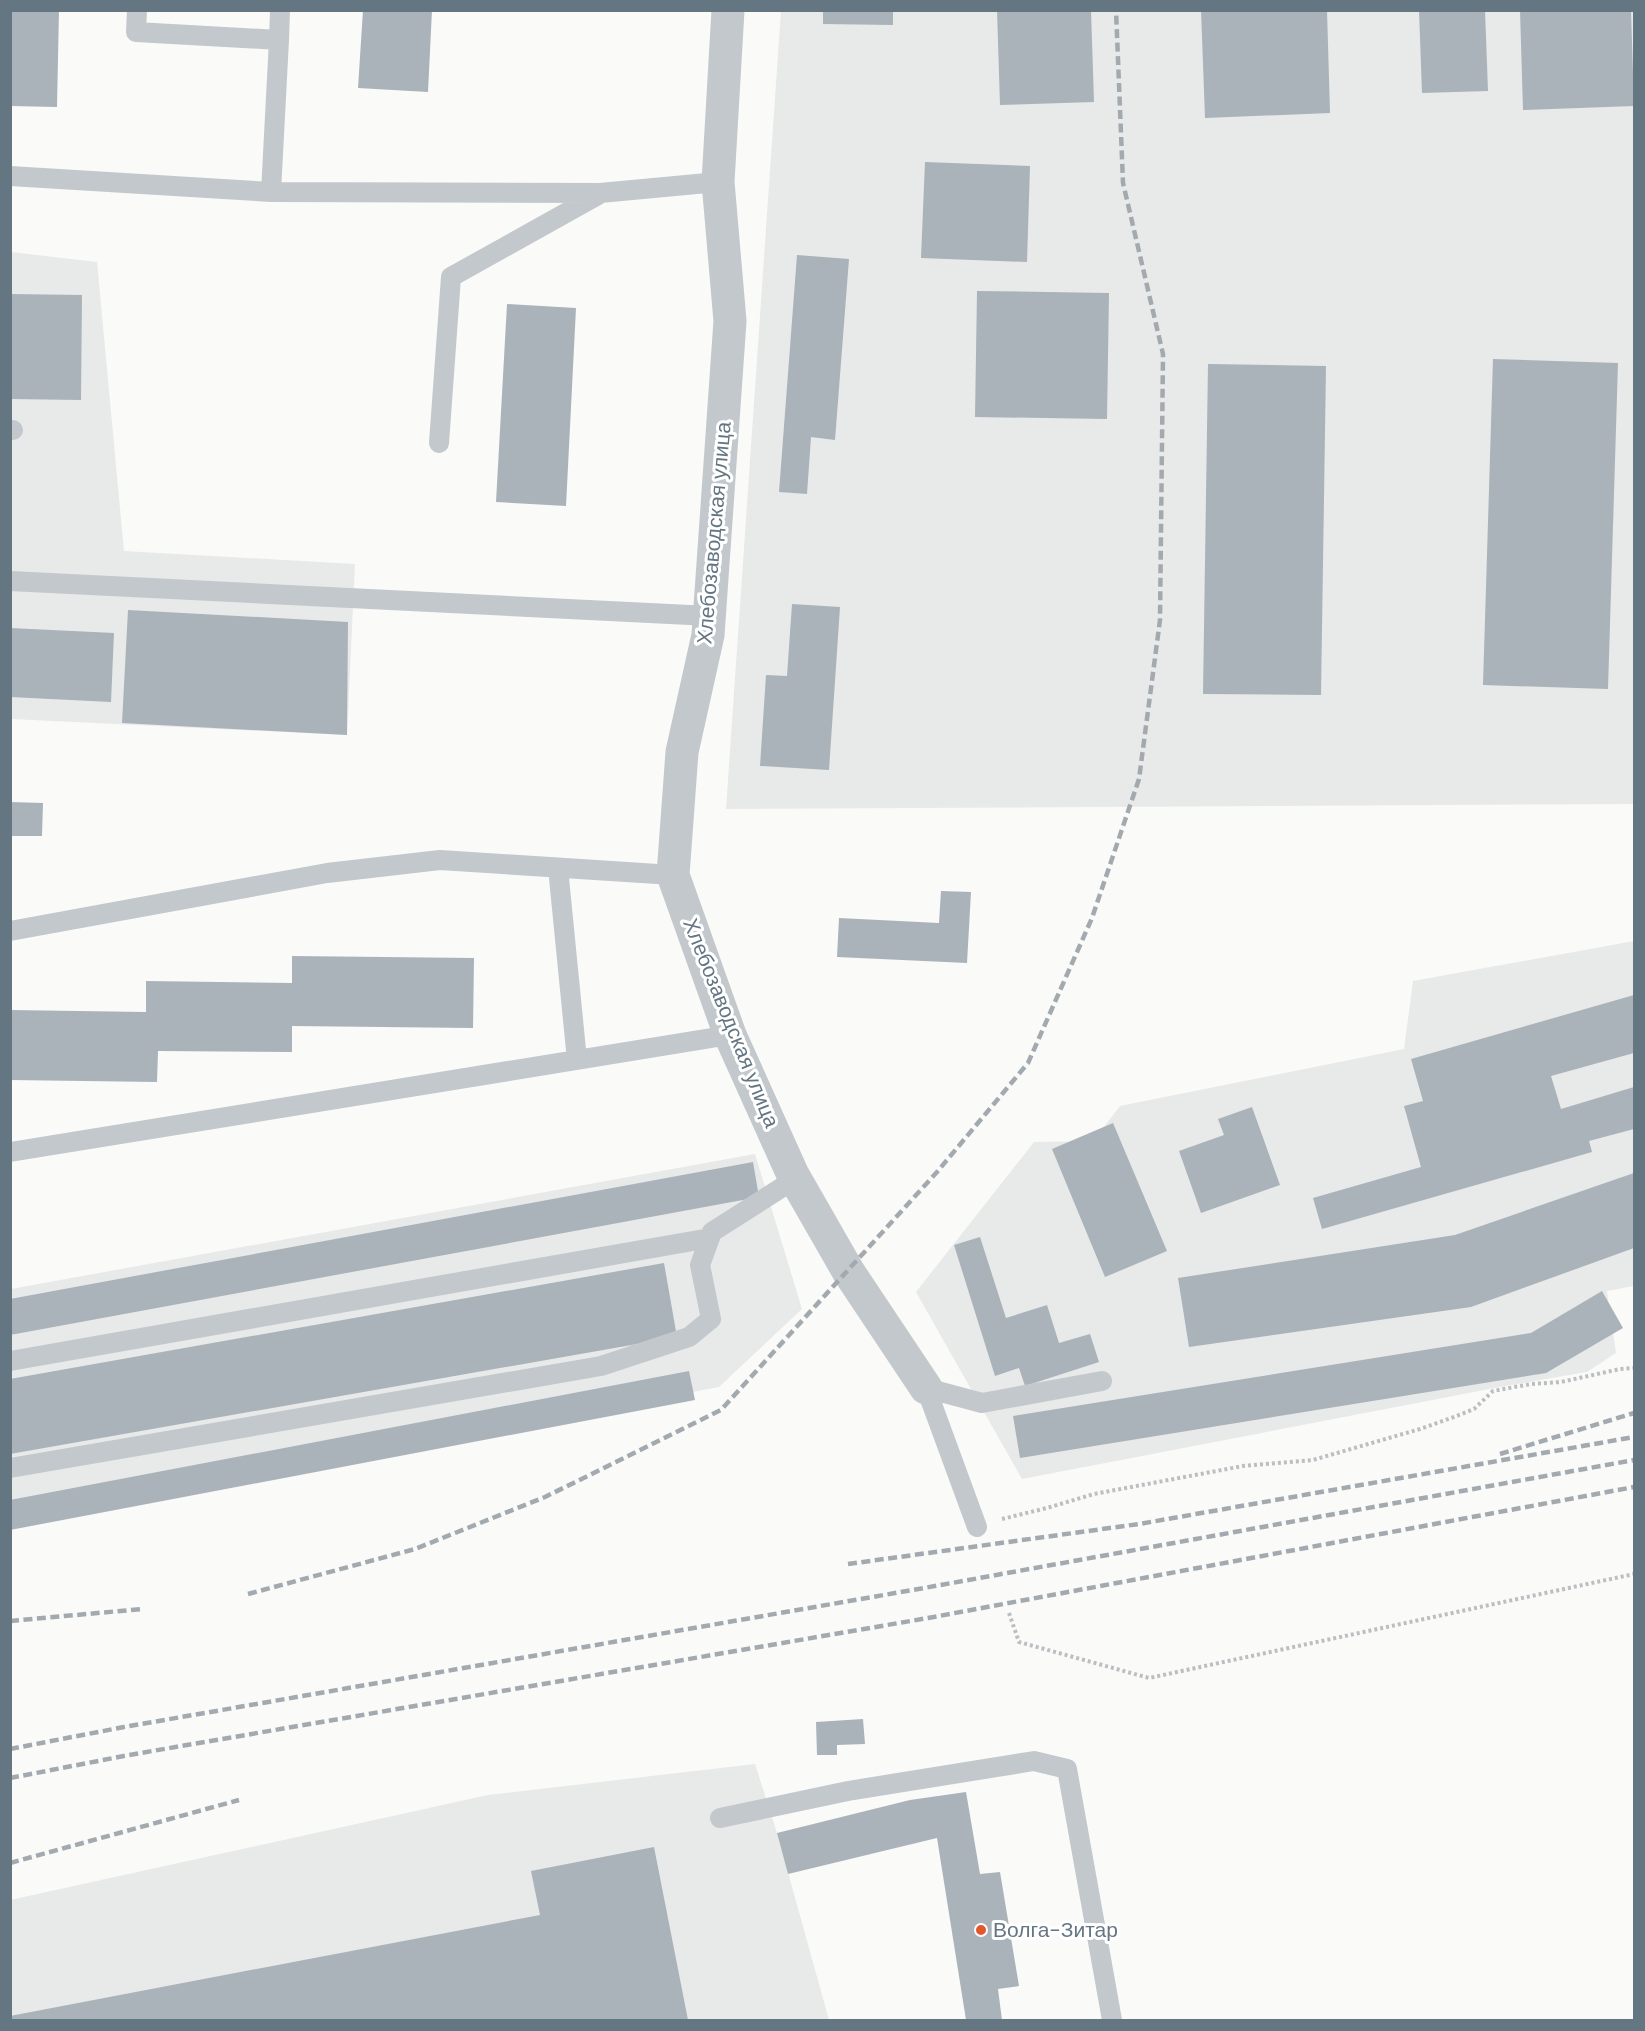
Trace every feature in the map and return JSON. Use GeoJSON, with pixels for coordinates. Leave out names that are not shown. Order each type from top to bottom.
{"type":"FeatureCollection","features":[{"type":"Feature","properties":{"kind":"street","name":"Хлебозаводская улица"},"geometry":{"type":"LineString","coordinates":[[728,10],[718,182],[730,321],[710,616],[708,635],[682,752],[674,875],[730,1035],[795,1179],[848,1271],[926,1388]]}},
{"type":"Feature","properties":{"kind":"lane"},"geometry":{"type":"LineString","coordinates":[[137,10],[136,32],[279,40]]}},
{"type":"Feature","properties":{"kind":"lane"},"geometry":{"type":"LineString","coordinates":[[271,192],[280,10]]}},
{"type":"Feature","properties":{"kind":"lane"},"geometry":{"type":"LineString","coordinates":[[10,176],[271,192],[600,193],[718,182]]}},
{"type":"Feature","properties":{"kind":"lane"},"geometry":{"type":"LineString","coordinates":[[439,443],[451,277],[600,193]]}},
{"type":"Feature","properties":{"kind":"lane"},"geometry":{"type":"LineString","coordinates":[[10,581],[710,616]]}},
{"type":"Feature","properties":{"kind":"lane"},"geometry":{"type":"LineString","coordinates":[[10,931],[327,873],[440,860],[674,875]]}},
{"type":"Feature","properties":{"kind":"lane"},"geometry":{"type":"LineString","coordinates":[[558,868],[577,1060]]}},
{"type":"Feature","properties":{"kind":"lane"},"geometry":{"type":"LineString","coordinates":[[10,1152],[730,1035]]}},
{"type":"Feature","properties":{"kind":"lane"},"geometry":{"type":"LineString","coordinates":[[10,1468],[601,1366],[689,1337],[711,1319],[700,1265],[712,1232],[795,1179]]}},
{"type":"Feature","properties":{"kind":"lane"},"geometry":{"type":"LineString","coordinates":[[10,1361],[710,1238]]}},
{"type":"Feature","properties":{"kind":"lane"},"geometry":{"type":"LineString","coordinates":[[926,1388],[982,1403],[1102,1381]]}},
{"type":"Feature","properties":{"kind":"lane"},"geometry":{"type":"LineString","coordinates":[[926,1388],[977,1527]]}},
{"type":"Feature","properties":{"kind":"lane"},"geometry":{"type":"LineString","coordinates":[[720,1818],[848,1791],[1034,1761],[1067,1769],[1112,2020]]}},
{"type":"Feature","properties":{"kind":"path"},"geometry":{"type":"LineString","coordinates":[[977,1527],[1019,1513],[1047,1508],[1094,1494],[1243,1466],[1313,1460],[1420,1430],[1454,1417],[1474,1409],[1493,1391],[1531,1384],[1561,1382],[1620,1369],[1635,1368]]}},
{"type":"Feature","properties":{"kind":"path"},"geometry":{"type":"LineString","coordinates":[[1009,1613],[1019,1642],[1149,1678],[1635,1574]]}},
{"type":"Feature","properties":{"kind":"shaded area"},"geometry":{"type":"Polygon","coordinates":[[[781,11],[1634,11],[1634,804],[726,809],[781,11]]]}},
{"type":"Feature","properties":{"kind":"shaded area"},"geometry":{"type":"Polygon","coordinates":[[[11,252],[97,262],[124,551],[355,564],[347,735],[11,719],[11,252]]]}},
{"type":"Feature","properties":{"kind":"shaded area"},"geometry":{"type":"Polygon","coordinates":[[[1634,941],[1634,1286],[1607,1291],[1616,1353],[1587,1372],[1022,1479],[916,1292],[1034,1142],[1093,1141],[1120,1106],[1404,1049],[1413,981],[1634,941]]]}},
{"type":"Feature","properties":{"kind":"shaded area"},"geometry":{"type":"Polygon","coordinates":[[[755,1154],[802,1309],[719,1387],[11,1520],[11,1289],[755,1154]]]}},
{"type":"Feature","properties":{"kind":"shaded area"},"geometry":{"type":"Polygon","coordinates":[[[755,1764],[777,1833],[829,2020],[11,2020],[10,1900],[488,1795],[755,1764]]]}},
{"type":"Feature","properties":{"kind":"building"},"geometry":{"type":"Polygon","coordinates":[[[10,10],[59,10],[57,107],[10,106],[10,10]]]}},
{"type":"Feature","properties":{"kind":"building"},"geometry":{"type":"Polygon","coordinates":[[[363,10],[432,10],[428,92],[358,88],[363,10]]]}},
{"type":"Feature","properties":{"kind":"building"},"geometry":{"type":"Polygon","coordinates":[[[823,10],[893,10],[893,25],[823,24],[823,10]]]}},
{"type":"Feature","properties":{"kind":"building"},"geometry":{"type":"Polygon","coordinates":[[[997,10],[1091,10],[1094,102],[1000,105],[997,10]]]}},
{"type":"Feature","properties":{"kind":"building"},"geometry":{"type":"Polygon","coordinates":[[[1201,10],[1327,10],[1330,113],[1205,118],[1201,10]]]}},
{"type":"Feature","properties":{"kind":"building"},"geometry":{"type":"Polygon","coordinates":[[[1419,10],[1485,10],[1488,91],[1422,93],[1419,10]]]}},
{"type":"Feature","properties":{"kind":"building"},"geometry":{"type":"Polygon","coordinates":[[[1520,10],[1631,10],[1634,106],[1523,110],[1520,10]]]}},
{"type":"Feature","properties":{"kind":"building"},"geometry":{"type":"Polygon","coordinates":[[[925,162],[1030,166],[1027,262],[921,258],[925,162]]]}},
{"type":"Feature","properties":{"kind":"building"},"geometry":{"type":"Polygon","coordinates":[[[797,255],[849,259],[835,440],[811,437],[807,494],[779,492],[797,255]]]}},
{"type":"Feature","properties":{"kind":"building"},"geometry":{"type":"Polygon","coordinates":[[[977,291],[1109,293],[1107,419],[975,417],[977,291]]]}},
{"type":"Feature","properties":{"kind":"building"},"geometry":{"type":"Polygon","coordinates":[[[10,294],[82,295],[81,400],[10,399],[10,294]]]}},
{"type":"Feature","properties":{"kind":"building"},"geometry":{"type":"Polygon","coordinates":[[[507,304],[576,308],[566,506],[496,502],[507,304]]]}},
{"type":"Feature","properties":{"kind":"building"},"geometry":{"type":"Polygon","coordinates":[[[1493,359],[1618,363],[1608,689],[1483,685],[1493,359]]]}},
{"type":"Feature","properties":{"kind":"building"},"geometry":{"type":"Polygon","coordinates":[[[1208,364],[1326,366],[1321,695],[1203,694],[1208,364]]]}},
{"type":"Feature","properties":{"kind":"building"},"geometry":{"type":"Polygon","coordinates":[[[792,604],[840,607],[829,770],[760,766],[766,675],[787,676],[792,604]]]}},
{"type":"Feature","properties":{"kind":"building"},"geometry":{"type":"Polygon","coordinates":[[[128,610],[348,622],[347,735],[122,723],[128,610]]]}},
{"type":"Feature","properties":{"kind":"building"},"geometry":{"type":"Polygon","coordinates":[[[10,628],[114,633],[111,702],[10,697],[10,628]]]}},
{"type":"Feature","properties":{"kind":"building"},"geometry":{"type":"Polygon","coordinates":[[[10,802],[43,803],[42,836],[10,836],[10,802]]]}},
{"type":"Feature","properties":{"kind":"building"},"geometry":{"type":"Polygon","coordinates":[[[941,891],[971,892],[967,963],[837,957],[839,918],[939,923],[941,891]]]}},
{"type":"Feature","properties":{"kind":"building"},"geometry":{"type":"Polygon","coordinates":[[[292,956],[474,958],[473,1028],[292,1026],[292,1052],[158,1051],[157,1082],[10,1080],[10,1010],[146,1012],[146,981],[292,983],[292,956]]]}},
{"type":"Feature","properties":{"kind":"building"},"geometry":{"type":"Polygon","coordinates":[[[1634,995],[1634,1053],[1551,1076],[1561,1109],[1634,1087],[1634,1129],[1589,1141],[1592,1152],[1322,1229],[1313,1198],[1421,1167],[1404,1106],[1423,1101],[1411,1059],[1634,995]]]}},
{"type":"Feature","properties":{"kind":"building"},"geometry":{"type":"Polygon","coordinates":[[[1252,1107],[1280,1185],[1201,1213],[1179,1151],[1224,1135],[1218,1119],[1252,1107]]]}},
{"type":"Feature","properties":{"kind":"building"},"geometry":{"type":"Polygon","coordinates":[[[1113,1123],[1167,1251],[1105,1277],[1052,1149],[1113,1123]]]}},
{"type":"Feature","properties":{"kind":"building"},"geometry":{"type":"Polygon","coordinates":[[[753,1162],[759,1197],[10,1335],[10,1299],[753,1162]]]}},
{"type":"Feature","properties":{"kind":"building"},"geometry":{"type":"Polygon","coordinates":[[[1634,1173],[1634,1248],[1471,1307],[1189,1347],[1178,1278],[1455,1235],[1634,1173]]]}},
{"type":"Feature","properties":{"kind":"building"},"geometry":{"type":"Polygon","coordinates":[[[980,1237],[1006,1318],[1047,1305],[1059,1343],[1090,1334],[1099,1362],[1025,1386],[1019,1368],[995,1376],[954,1245],[980,1237]]]}},
{"type":"Feature","properties":{"kind":"building"},"geometry":{"type":"Polygon","coordinates":[[[664,1263],[677,1337],[10,1454],[10,1379],[664,1263]]]}},
{"type":"Feature","properties":{"kind":"building"},"geometry":{"type":"Polygon","coordinates":[[[1602,1291],[1623,1328],[1546,1373],[1020,1458],[1013,1416],[1531,1333],[1602,1291]]]}},
{"type":"Feature","properties":{"kind":"building"},"geometry":{"type":"Polygon","coordinates":[[[689,1371],[695,1400],[10,1530],[10,1500],[689,1371]]]}},
{"type":"Feature","properties":{"kind":"building"},"geometry":{"type":"Polygon","coordinates":[[[863,1719],[865,1744],[837,1745],[837,1755],[817,1755],[816,1722],[863,1719]]]}},
{"type":"Feature","properties":{"kind":"building","name":"Волга-Зитар"},"geometry":{"type":"Polygon","coordinates":[[[966,1792],[980,1874],[1000,1872],[1019,1986],[998,1989],[1002,2020],[966,2020],[937,1838],[788,1874],[777,1833],[910,1800],[966,1792]]]}},
{"type":"Feature","properties":{"kind":"building"},"geometry":{"type":"Polygon","coordinates":[[[654,1847],[688,2020],[10,2020],[10,2016],[540,1915],[531,1871],[654,1847]]]}},
{"type":"Feature","properties":{"kind":"railway"},"geometry":{"type":"LineString","coordinates":[[248,1594],[415,1549],[545,1497],[721,1410],[937,1172],[1028,1063],[1092,918],[1139,779],[1160,620],[1163,354],[1123,183],[1116,10]]}},
{"type":"Feature","properties":{"kind":"railway"},"geometry":{"type":"LineString","coordinates":[[1500,1454],[1634,1413]]}},
{"type":"Feature","properties":{"kind":"railway"},"geometry":{"type":"LineString","coordinates":[[848,1564],[1139,1524],[1634,1437]]}},
{"type":"Feature","properties":{"kind":"railway"},"geometry":{"type":"LineString","coordinates":[[10,1749],[1634,1460]]}},
{"type":"Feature","properties":{"kind":"railway"},"geometry":{"type":"LineString","coordinates":[[10,1778],[129,1755],[928,1618],[1634,1487]]}},
{"type":"Feature","properties":{"kind":"railway"},"geometry":{"type":"LineString","coordinates":[[10,1621],[142,1609]]}},
{"type":"Feature","properties":{"kind":"railway"},"geometry":{"type":"LineString","coordinates":[[10,1863],[239,1800]]}},
{"type":"Feature","properties":{"kind":"place","name":"Волга-Зитар"},"geometry":{"type":"Point","coordinates":[981,1930]}}]}
